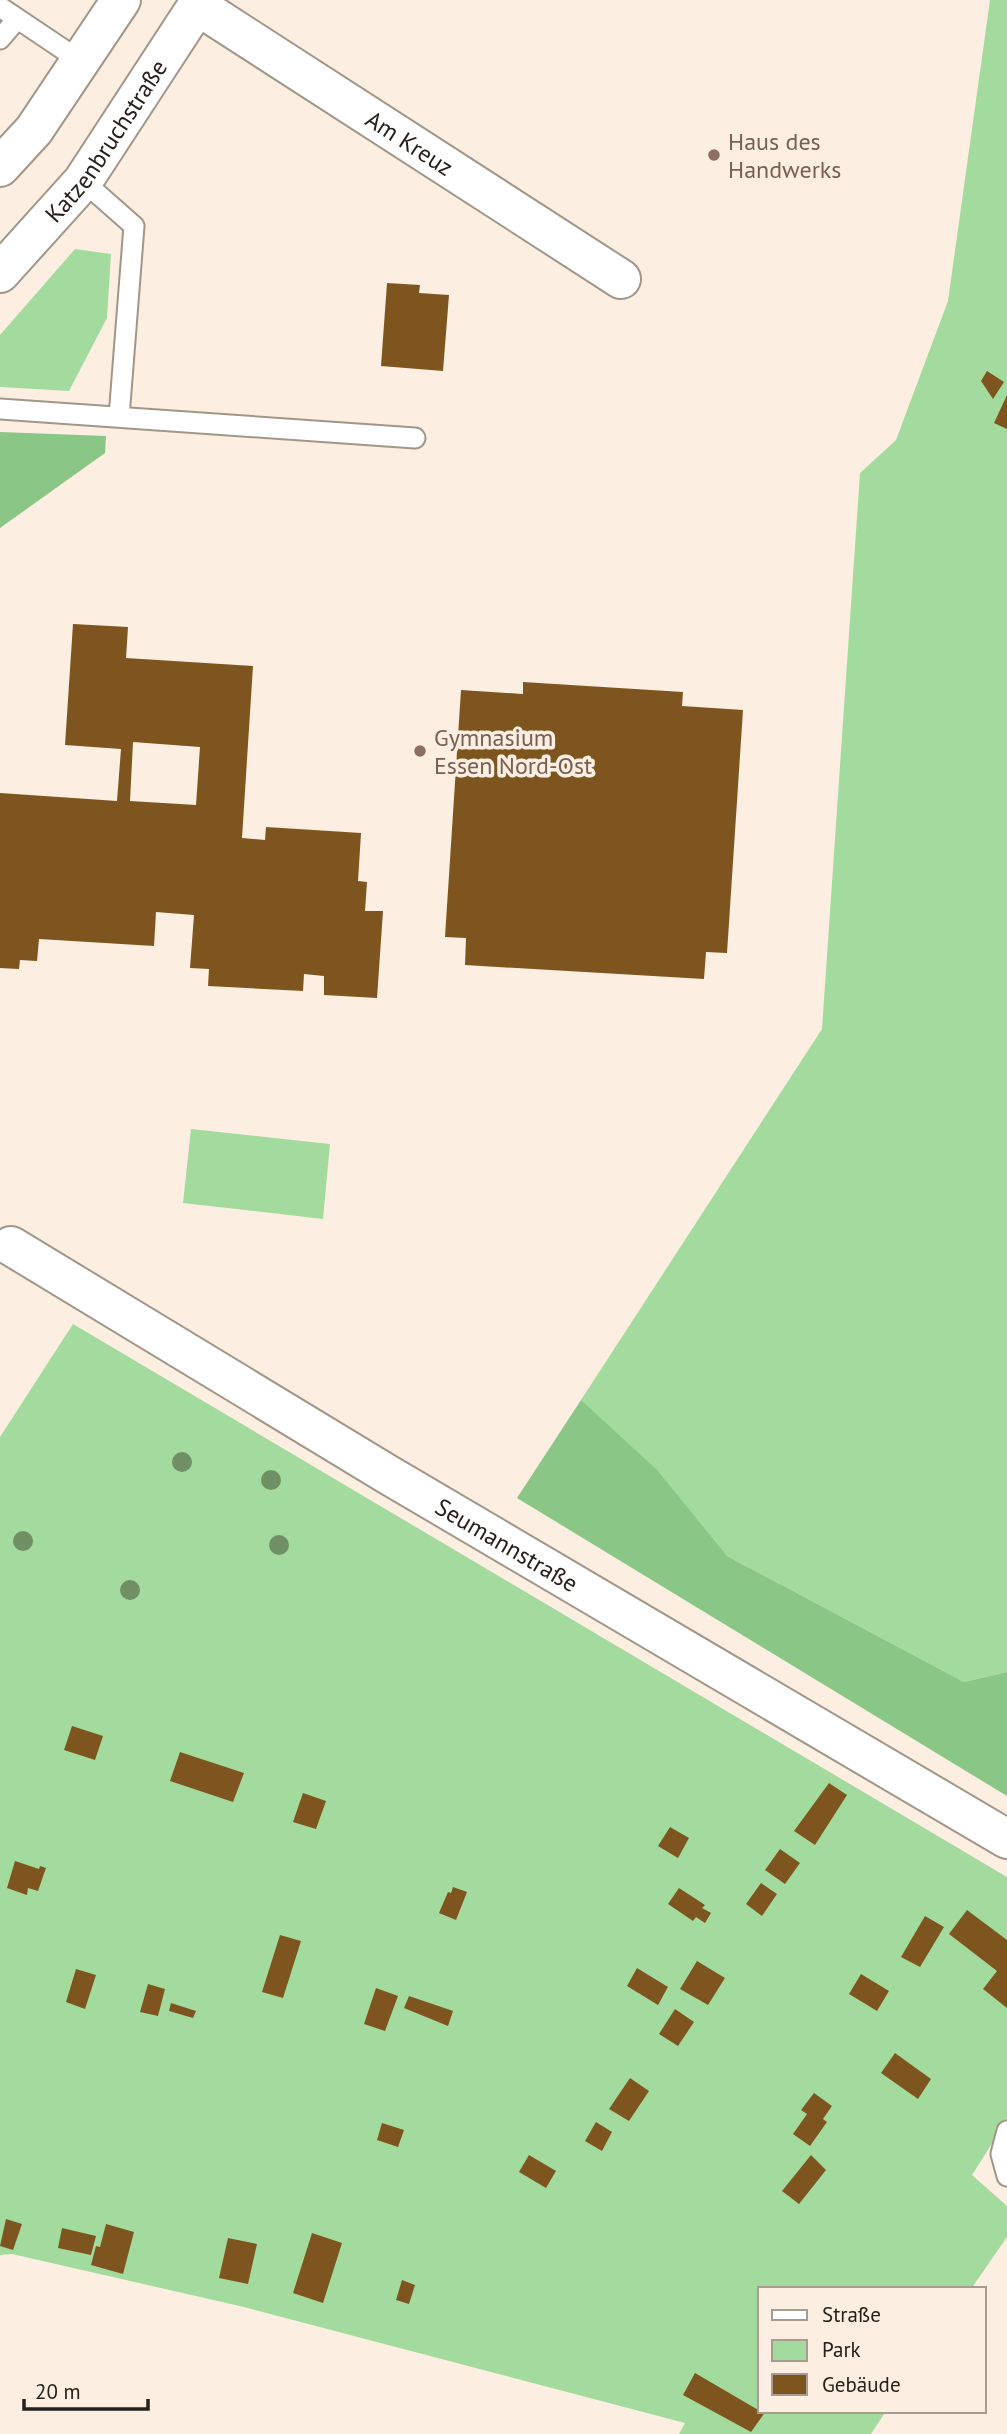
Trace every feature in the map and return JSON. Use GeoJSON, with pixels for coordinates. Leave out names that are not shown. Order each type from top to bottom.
{"type":"FeatureCollection","features":[{"type":"Feature","properties":{"kind":"street"},"geometry":{"type":"LineString","coordinates":[[0,167],[34,130],[121,0]]}},
{"type":"Feature","properties":{"kind":"street","name":"Katzenbruchstraße"},"geometry":{"type":"LineString","coordinates":[[0,274],[83,181],[199,3]]}},
{"type":"Feature","properties":{"kind":"street","name":"Am Kreuz"},"geometry":{"type":"LineString","coordinates":[[199,3],[621,279]]}},
{"type":"Feature","properties":{"kind":"street","name":"Seumannstraße"},"geometry":{"type":"LineString","coordinates":[[5,1243],[387,1474],[1007,1839]]}},
{"type":"Feature","properties":{"kind":"lane"},"geometry":{"type":"LineString","coordinates":[[0,6],[82,62]]}},
{"type":"Feature","properties":{"kind":"lane"},"geometry":{"type":"LineString","coordinates":[[0,39],[17,19]]}},
{"type":"Feature","properties":{"kind":"lane"},"geometry":{"type":"LineString","coordinates":[[83,181],[134,226],[118,417]]}},
{"type":"Feature","properties":{"kind":"lane"},"geometry":{"type":"LineString","coordinates":[[0,409],[415,438]]}},
{"type":"Feature","properties":{"kind":"lane"},"geometry":{"type":"LineString","coordinates":[[1007,2131],[1000,2154],[1007,2176]]}},
{"type":"Feature","properties":{"kind":"green space"},"geometry":{"type":"Polygon","coordinates":[[[990,0],[1007,0],[1007,1672],[964,1682],[727,1556],[581,1400],[822,1029],[860,473],[896,440],[948,301],[990,0]]]}},
{"type":"Feature","properties":{"kind":"green space"},"geometry":{"type":"Polygon","coordinates":[[[75,249],[111,254],[107,318],[69,391],[0,387],[0,335],[75,249]]]}},
{"type":"Feature","properties":{"kind":"green space"},"geometry":{"type":"Polygon","coordinates":[[[0,432],[106,436],[105,453],[0,528],[0,432]]]}},
{"type":"Feature","properties":{"kind":"green space"},"geometry":{"type":"Polygon","coordinates":[[[191,1129],[330,1144],[323,1219],[183,1203],[191,1129]]]}},
{"type":"Feature","properties":{"kind":"green space"},"geometry":{"type":"Polygon","coordinates":[[[73,1324],[1007,1877],[1007,2120],[972,2175],[1007,2206],[1007,2237],[972,2287],[758,2287],[758,2413],[885,2413],[871,2434],[679,2434],[685,2423],[244,2307],[12,2254],[0,2255],[0,1437],[73,1324]]]}},
{"type":"Feature","properties":{"kind":"green space"},"geometry":{"type":"Polygon","coordinates":[[[581,1400],[657,1470],[727,1556],[964,1682],[1007,1672],[1007,1796],[517,1498],[581,1400]]]}},
{"type":"Feature","properties":{"kind":"building"},"geometry":{"type":"Polygon","coordinates":[[[387,283],[420,285],[419,293],[449,295],[443,371],[381,366],[387,283]]]}},
{"type":"Feature","properties":{"kind":"building"},"geometry":{"type":"Polygon","coordinates":[[[987,371],[1004,382],[993,399],[981,381],[987,371]]]}},
{"type":"Feature","properties":{"kind":"building"},"geometry":{"type":"Polygon","coordinates":[[[1007,395],[1007,429],[994,423],[1007,395]]]}},
{"type":"Feature","properties":{"kind":"building"},"geometry":{"type":"Polygon","coordinates":[[[73,624],[128,627],[126,658],[253,666],[242,838],[265,840],[266,827],[361,833],[358,881],[367,882],[365,911],[383,911],[377,998],[324,995],[324,976],[304,974],[303,991],[208,986],[209,969],[190,968],[194,915],[156,912],[154,946],[39,939],[37,961],[20,960],[19,969],[0,968],[0,793],[117,801],[121,749],[65,745],[73,624]],[[133,742],[130,801],[196,805],[200,747],[133,742]]]}},
{"type":"Feature","properties":{"kind":"building","name":"Gymnasium Essen Nord-Ost"},"geometry":{"type":"Polygon","coordinates":[[[523,682],[683,692],[682,706],[743,710],[727,953],[706,952],[704,979],[465,965],[466,938],[445,937],[461,690],[523,694],[523,682]]]}},
{"type":"Feature","properties":{"kind":"building"},"geometry":{"type":"Polygon","coordinates":[[[72,1726],[103,1736],[95,1760],[64,1750],[72,1726]]]}},
{"type":"Feature","properties":{"kind":"building"},"geometry":{"type":"Polygon","coordinates":[[[180,1752],[244,1773],[233,1802],[170,1781],[180,1752]]]}},
{"type":"Feature","properties":{"kind":"building"},"geometry":{"type":"Polygon","coordinates":[[[829,1783],[847,1795],[815,1845],[794,1831],[829,1783]]]}},
{"type":"Feature","properties":{"kind":"building"},"geometry":{"type":"Polygon","coordinates":[[[303,1793],[326,1801],[316,1829],[293,1822],[303,1793]]]}},
{"type":"Feature","properties":{"kind":"building"},"geometry":{"type":"Polygon","coordinates":[[[670,1827],[689,1838],[678,1858],[658,1846],[670,1827]]]}},
{"type":"Feature","properties":{"kind":"building"},"geometry":{"type":"Polygon","coordinates":[[[780,1849],[800,1863],[785,1884],[765,1870],[780,1849]]]}},
{"type":"Feature","properties":{"kind":"building"},"geometry":{"type":"Polygon","coordinates":[[[15,1861],[39,1869],[40,1866],[46,1868],[38,1891],[28,1888],[27,1895],[7,1888],[15,1861]]]}},
{"type":"Feature","properties":{"kind":"building"},"geometry":{"type":"Polygon","coordinates":[[[761,1883],[777,1894],[762,1916],[746,1904],[761,1883]]]}},
{"type":"Feature","properties":{"kind":"building"},"geometry":{"type":"Polygon","coordinates":[[[453,1887],[467,1892],[456,1920],[439,1913],[453,1887]]]}},
{"type":"Feature","properties":{"kind":"building"},"geometry":{"type":"Polygon","coordinates":[[[679,1888],[705,1905],[702,1908],[711,1913],[705,1923],[696,1917],[693,1921],[668,1904],[679,1888]]]}},
{"type":"Feature","properties":{"kind":"building"},"geometry":{"type":"Polygon","coordinates":[[[967,1910],[1007,1940],[1007,2008],[983,1989],[997,1971],[949,1934],[967,1910]]]}},
{"type":"Feature","properties":{"kind":"building"},"geometry":{"type":"Polygon","coordinates":[[[925,1916],[944,1927],[920,1967],[901,1957],[925,1916]]]}},
{"type":"Feature","properties":{"kind":"building"},"geometry":{"type":"Polygon","coordinates":[[[280,1935],[301,1941],[283,1998],[262,1992],[280,1935]]]}},
{"type":"Feature","properties":{"kind":"building"},"geometry":{"type":"Polygon","coordinates":[[[697,1961],[725,1978],[708,2005],[680,1989],[697,1961]]]}},
{"type":"Feature","properties":{"kind":"building"},"geometry":{"type":"Polygon","coordinates":[[[637,1968],[668,1987],[658,2005],[627,1986],[637,1968]]]}},
{"type":"Feature","properties":{"kind":"building"},"geometry":{"type":"Polygon","coordinates":[[[76,1969],[96,1975],[85,2009],[66,2002],[76,1969]]]}},
{"type":"Feature","properties":{"kind":"building"},"geometry":{"type":"Polygon","coordinates":[[[861,1974],[889,1991],[877,2011],[849,1994],[861,1974]]]}},
{"type":"Feature","properties":{"kind":"building"},"geometry":{"type":"Polygon","coordinates":[[[148,1984],[165,1989],[158,2016],[140,2012],[148,1984]]]}},
{"type":"Feature","properties":{"kind":"building"},"geometry":{"type":"Polygon","coordinates":[[[376,1988],[398,1996],[385,2031],[364,2024],[376,1988]]]}},
{"type":"Feature","properties":{"kind":"building"},"geometry":{"type":"Polygon","coordinates":[[[409,1996],[453,2011],[448,2026],[404,2008],[409,1996]]]}},
{"type":"Feature","properties":{"kind":"building"},"geometry":{"type":"Polygon","coordinates":[[[171,2003],[196,2011],[193,2018],[169,2011],[171,2003]]]}},
{"type":"Feature","properties":{"kind":"building"},"geometry":{"type":"Polygon","coordinates":[[[675,2009],[694,2022],[678,2046],[659,2034],[675,2009]]]}},
{"type":"Feature","properties":{"kind":"building"},"geometry":{"type":"Polygon","coordinates":[[[895,2053],[931,2079],[918,2099],[881,2073],[895,2053]]]}},
{"type":"Feature","properties":{"kind":"building"},"geometry":{"type":"Polygon","coordinates":[[[630,2078],[649,2091],[629,2121],[609,2109],[630,2078]]]}},
{"type":"Feature","properties":{"kind":"building"},"geometry":{"type":"Polygon","coordinates":[[[814,2093],[832,2106],[823,2119],[827,2122],[810,2146],[793,2134],[807,2114],[801,2110],[814,2093]]]}},
{"type":"Feature","properties":{"kind":"building"},"geometry":{"type":"Polygon","coordinates":[[[596,2122],[612,2132],[602,2151],[585,2141],[596,2122]]]}},
{"type":"Feature","properties":{"kind":"building"},"geometry":{"type":"Polygon","coordinates":[[[382,2123],[404,2130],[398,2147],[377,2140],[382,2123]]]}},
{"type":"Feature","properties":{"kind":"building"},"geometry":{"type":"Polygon","coordinates":[[[529,2155],[556,2171],[546,2188],[519,2172],[529,2155]]]}},
{"type":"Feature","properties":{"kind":"building"},"geometry":{"type":"Polygon","coordinates":[[[811,2155],[826,2170],[799,2204],[782,2191],[811,2155]]]}},
{"type":"Feature","properties":{"kind":"building"},"geometry":{"type":"Polygon","coordinates":[[[6,2219],[22,2224],[13,2250],[0,2246],[6,2219]]]}},
{"type":"Feature","properties":{"kind":"building"},"geometry":{"type":"Polygon","coordinates":[[[106,2224],[134,2232],[123,2274],[91,2265],[96,2246],[100,2247],[106,2224]]]}},
{"type":"Feature","properties":{"kind":"building"},"geometry":{"type":"Polygon","coordinates":[[[62,2228],[96,2236],[91,2255],[58,2248],[62,2228]]]}},
{"type":"Feature","properties":{"kind":"building"},"geometry":{"type":"Polygon","coordinates":[[[312,2233],[342,2243],[323,2303],[293,2293],[312,2233]]]}},
{"type":"Feature","properties":{"kind":"building"},"geometry":{"type":"Polygon","coordinates":[[[228,2238],[257,2244],[248,2284],[219,2278],[228,2238]]]}},
{"type":"Feature","properties":{"kind":"building"},"geometry":{"type":"Polygon","coordinates":[[[402,2280],[415,2285],[409,2304],[396,2300],[402,2280]]]}},
{"type":"Feature","properties":{"kind":"building"},"geometry":{"type":"Polygon","coordinates":[[[695,2373],[758,2410],[758,2413],[765,2413],[751,2432],[683,2395],[695,2373]]]}},
{"type":"Feature","properties":{"kind":"place","name":"Haus des Handwerks"},"geometry":{"type":"Point","coordinates":[714,155]}},
{"type":"Feature","properties":{"kind":"place","name":"Gymnasium Essen Nord-Ost"},"geometry":{"type":"Point","coordinates":[420,751]}}]}
